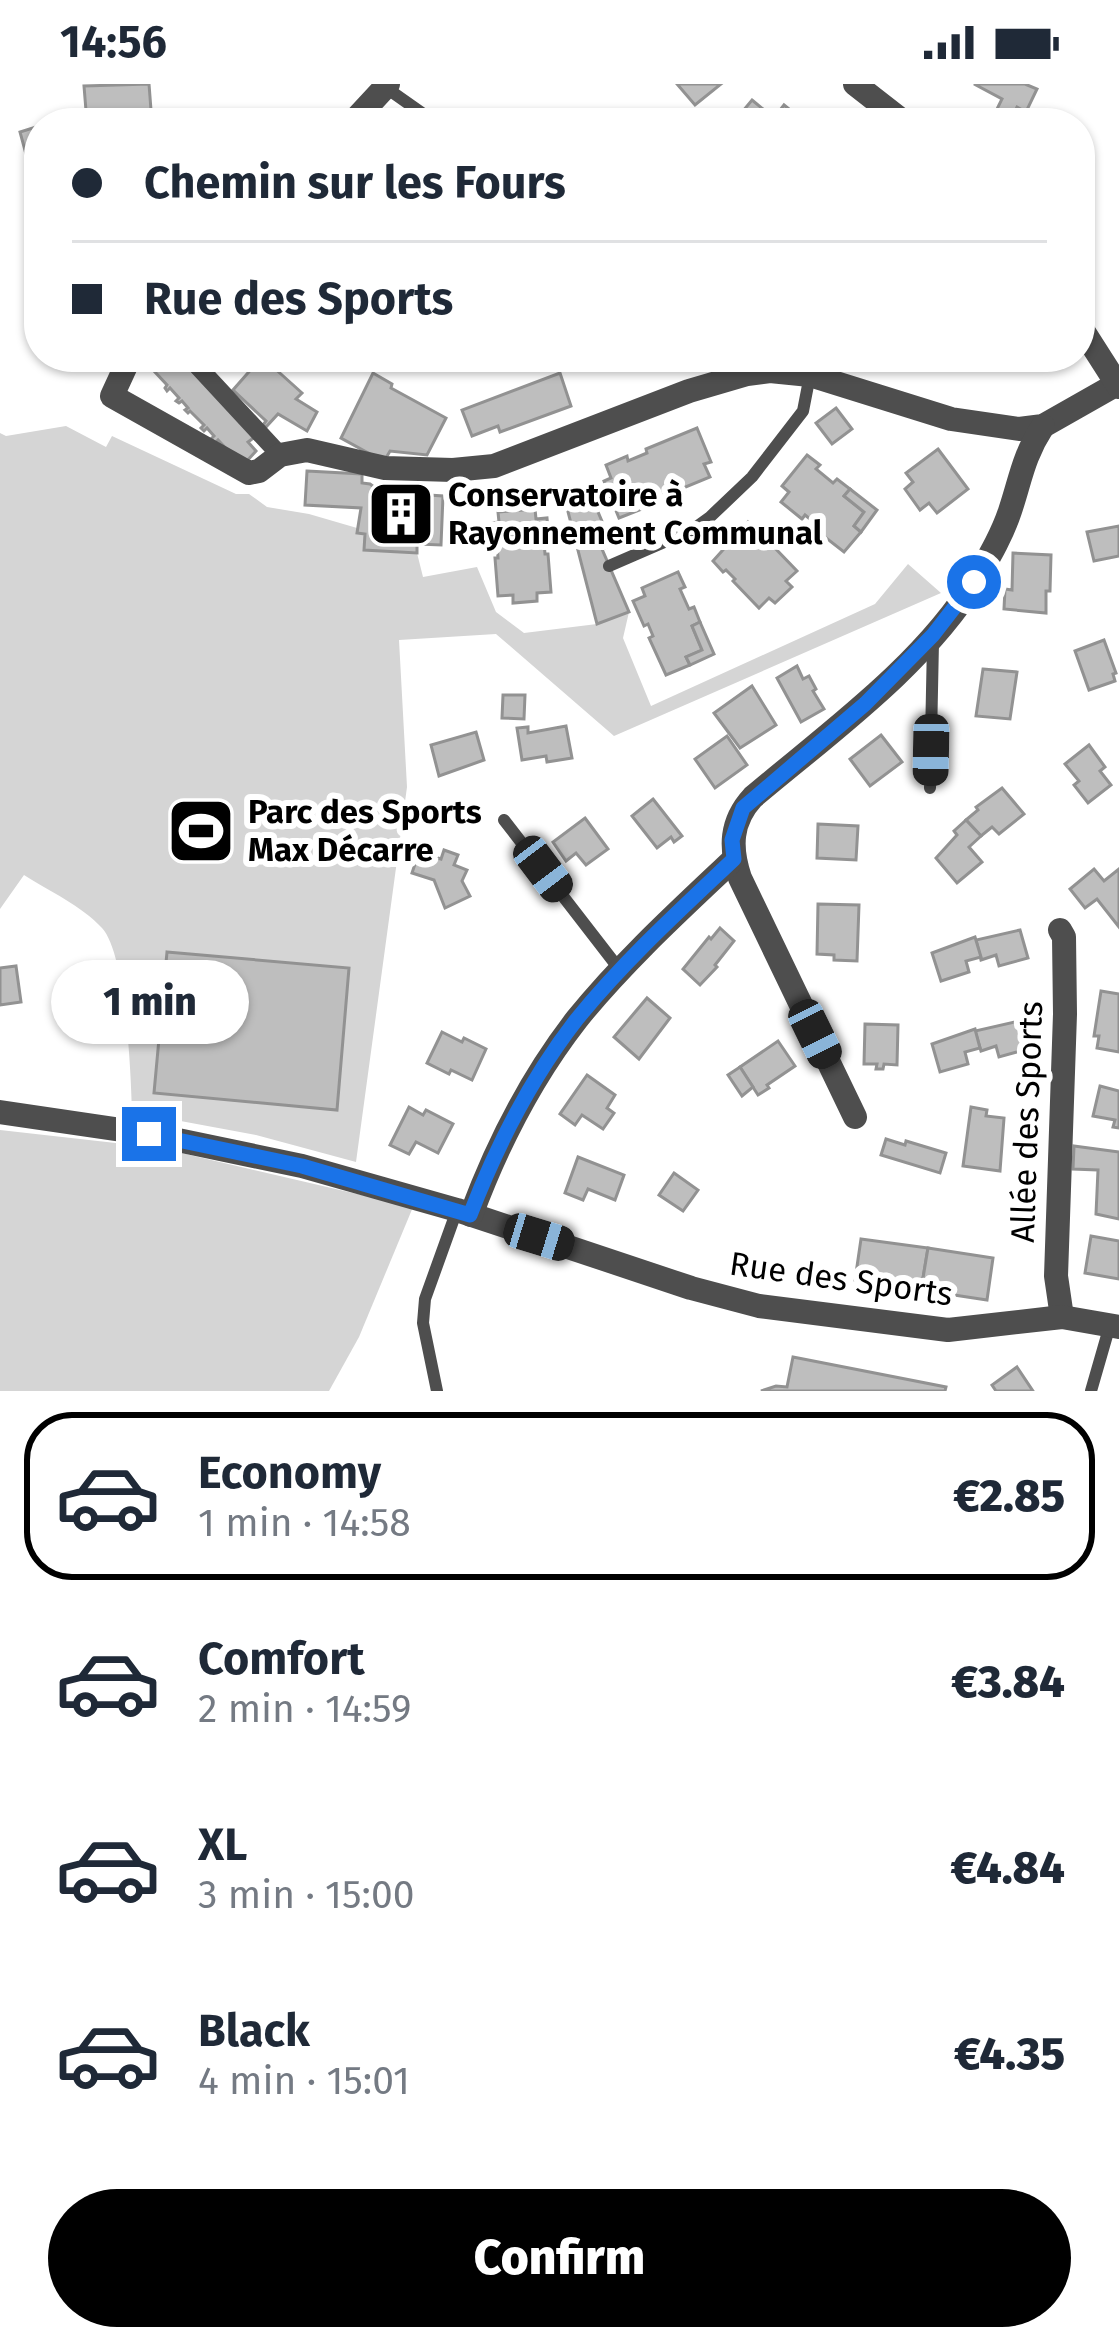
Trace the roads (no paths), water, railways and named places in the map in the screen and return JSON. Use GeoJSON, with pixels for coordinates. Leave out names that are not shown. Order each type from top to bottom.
{"type":"FeatureCollection","features":[{"type":"Feature","properties":{"kind":"street"},"geometry":{"type":"LineString","coordinates":[[855,84],[886,108]]}},
{"type":"Feature","properties":{"kind":"street"},"geometry":{"type":"LineString","coordinates":[[366,108],[387,86]]}},
{"type":"Feature","properties":{"kind":"street"},"geometry":{"type":"LineString","coordinates":[[780,372],[810,375],[963,422],[1000,429],[1043,426],[1118,385],[1095,349]]}},
{"type":"Feature","properties":{"kind":"street"},"geometry":{"type":"LineString","coordinates":[[123,372],[112,396],[248,473],[259,471],[280,455],[307,450],[385,468],[494,466],[721,381],[765,372]]}},
{"type":"Feature","properties":{"kind":"street"},"geometry":{"type":"LineString","coordinates":[[203,372],[280,455]]}},
{"type":"Feature","properties":{"kind":"street"},"geometry":{"type":"LineString","coordinates":[[855,1117],[740,878],[732,840],[736,822],[753,797],[865,704],[933,635],[994,548],[1028,450],[1043,426]]}},
{"type":"Feature","properties":{"kind":"street"},"geometry":{"type":"LineString","coordinates":[[464,1212],[503,1136],[574,1023],[620,970],[734,859]]}},
{"type":"Feature","properties":{"kind":"street","name":"Allée des Sports"},"geometry":{"type":"LineString","coordinates":[[1060,930],[1065,1014],[1056,1276],[1062,1317]]}},
{"type":"Feature","properties":{"kind":"street","name":"Rue des Sports"},"geometry":{"type":"LineString","coordinates":[[0,1112],[214,1146],[302,1166],[759,1306],[948,1330],[1062,1317],[1115,1325]]}},
{"type":"Feature","properties":{"kind":"lane"},"geometry":{"type":"LineString","coordinates":[[387,86],[416,108]]}},
{"type":"Feature","properties":{"kind":"lane"},"geometry":{"type":"LineString","coordinates":[[717,372],[721,381]]}},
{"type":"Feature","properties":{"kind":"lane"},"geometry":{"type":"LineString","coordinates":[[609,566],[692,530],[710,517],[752,476],[803,412],[810,375]]}},
{"type":"Feature","properties":{"kind":"lane"},"geometry":{"type":"LineString","coordinates":[[930,788],[933,635]]}},
{"type":"Feature","properties":{"kind":"lane"},"geometry":{"type":"LineString","coordinates":[[504,820],[620,970]]}},
{"type":"Feature","properties":{"kind":"lane"},"geometry":{"type":"LineString","coordinates":[[437,1391],[423,1323],[425,1300],[464,1212]]}},
{"type":"Feature","properties":{"kind":"lane"},"geometry":{"type":"LineString","coordinates":[[1090,1391],[1115,1325]]}},
{"type":"Feature","properties":{"kind":"place","name":"Conservatoire à Rayonnement Communal"},"geometry":{"type":"Point","coordinates":[401,514]}},
{"type":"Feature","properties":{"kind":"place","name":"Parc des Sports Max Décarre"},"geometry":{"type":"Point","coordinates":[201,831]}}]}
